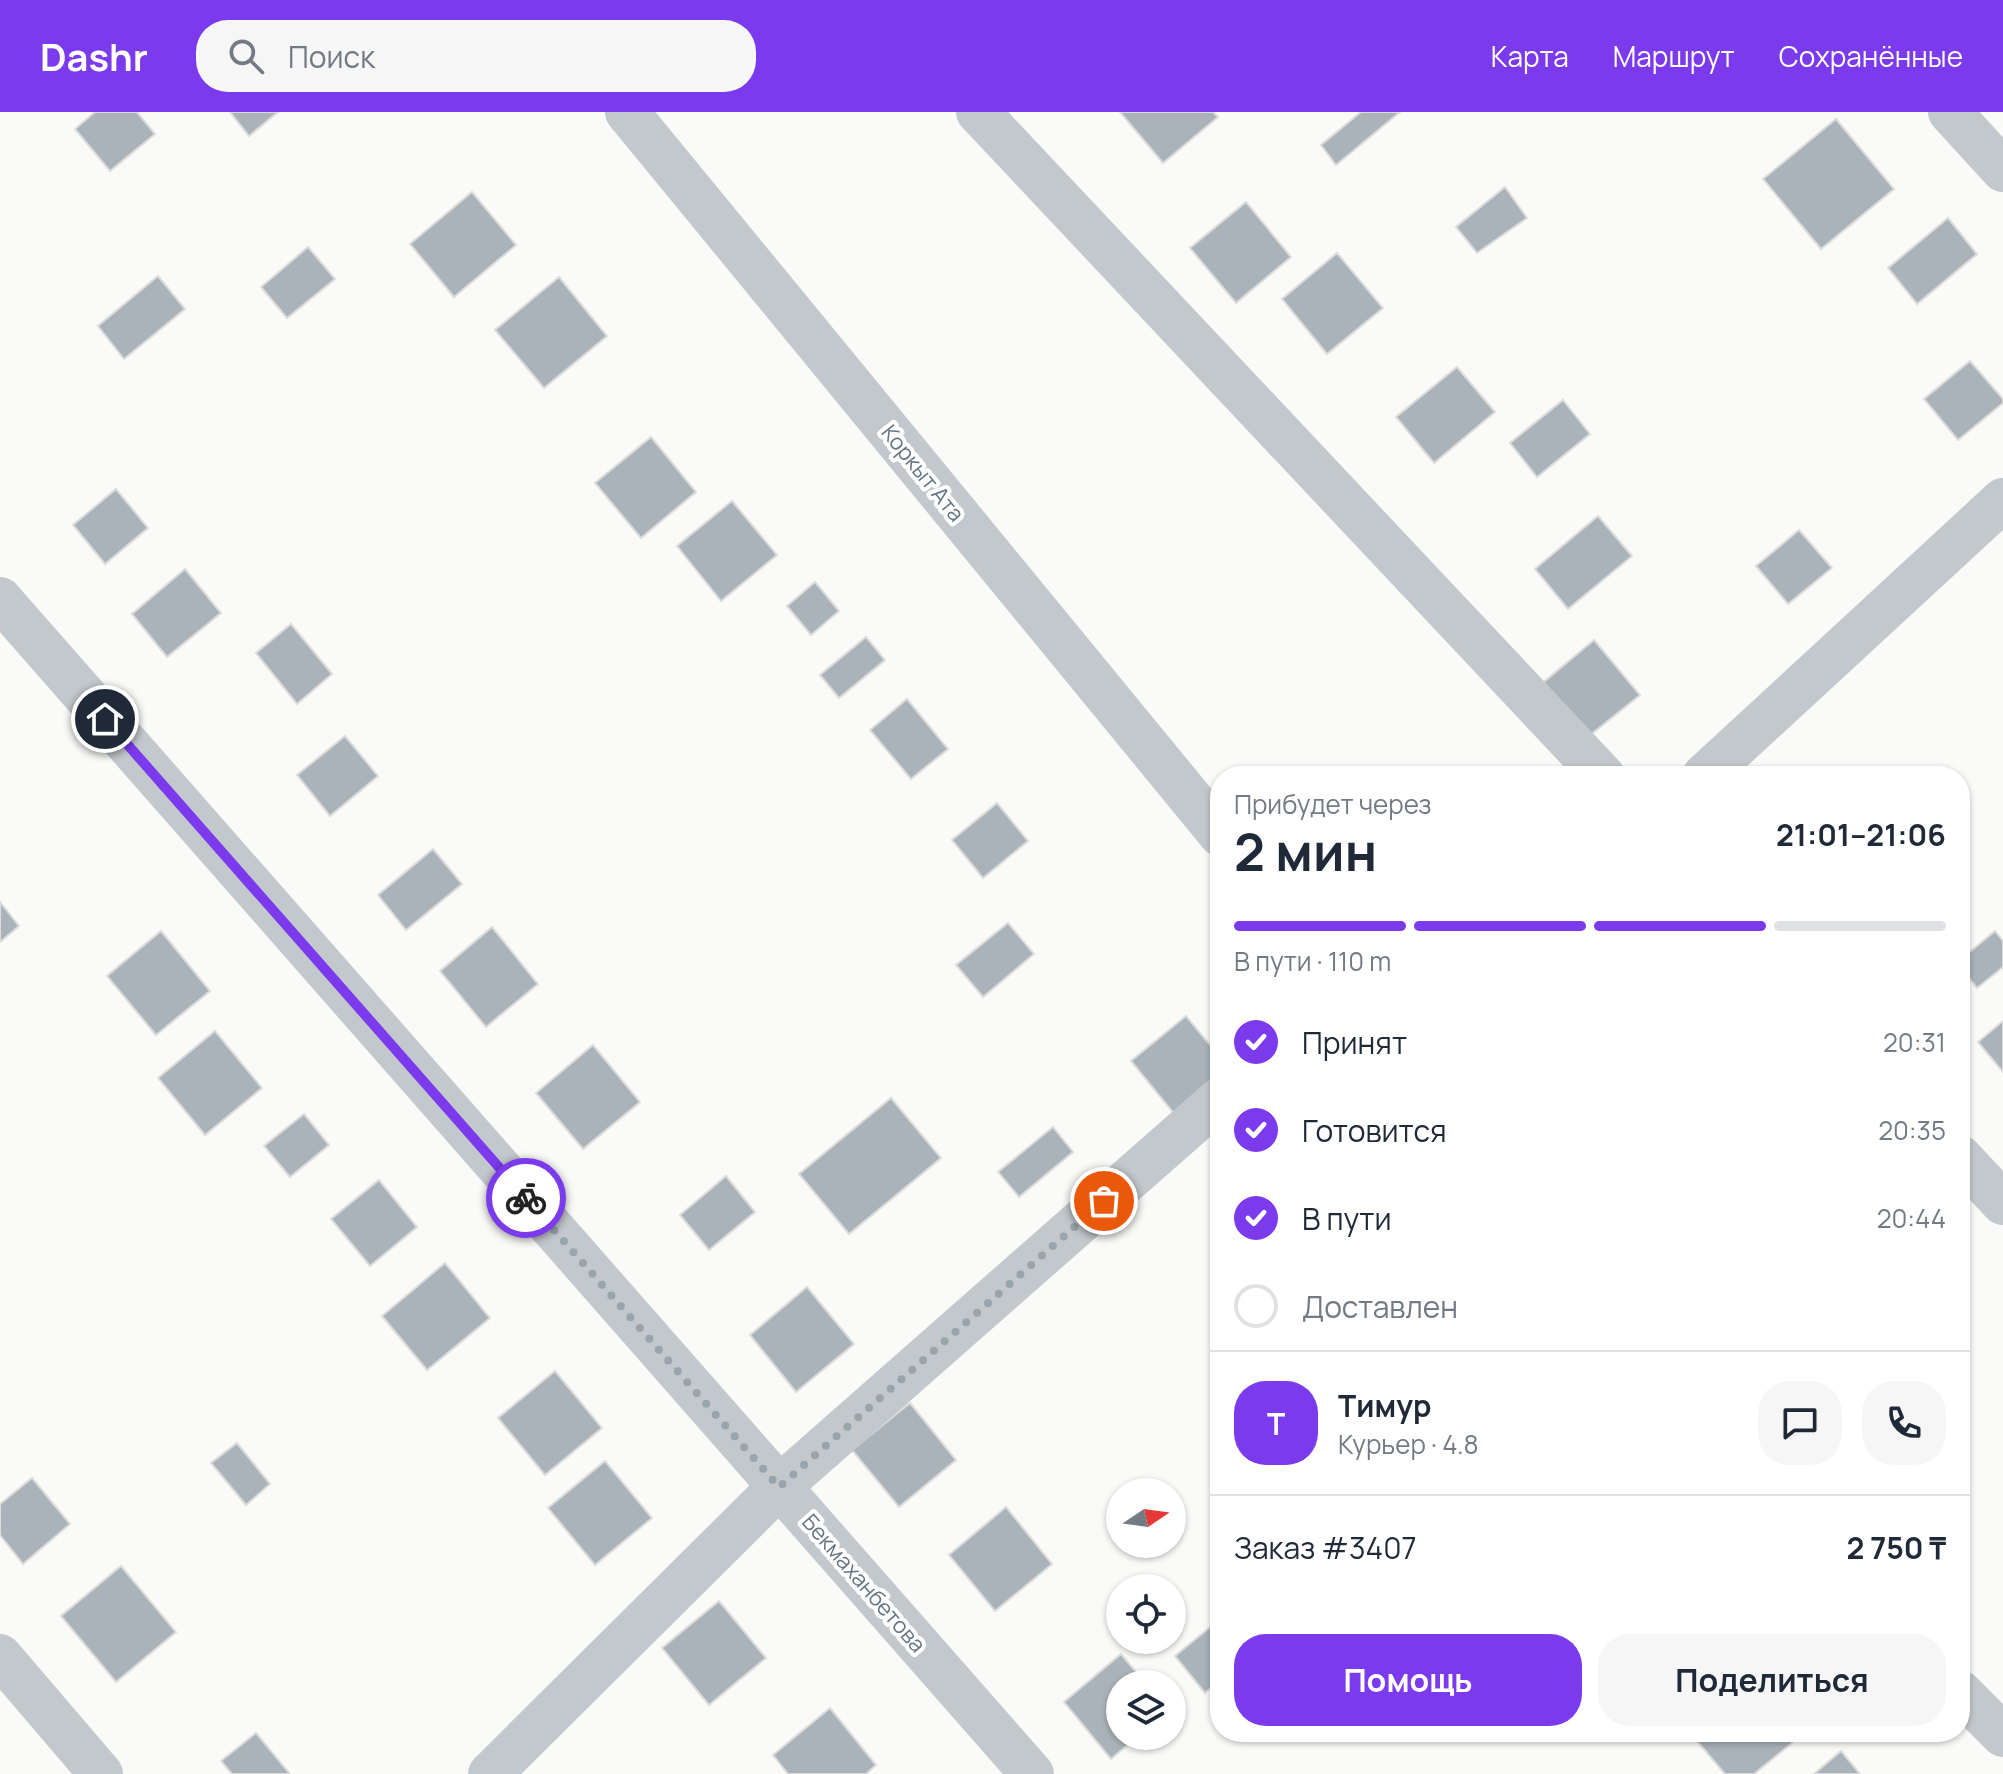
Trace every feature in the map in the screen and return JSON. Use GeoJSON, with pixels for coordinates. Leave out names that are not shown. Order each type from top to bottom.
{"type":"FeatureCollection","features":[{"type":"Feature","properties":{"kind":"street","name":"Коркыт Ата"},"geometry":{"type":"LineString","coordinates":[[627,112],[1210,822]]}},
{"type":"Feature","properties":{"kind":"street"},"geometry":{"type":"LineString","coordinates":[[978,112],[1594,766]]}},
{"type":"Feature","properties":{"kind":"street"},"geometry":{"type":"LineString","coordinates":[[1950,112],[2003,170]]}},
{"type":"Feature","properties":{"kind":"street"},"geometry":{"type":"LineString","coordinates":[[1715,766],[2003,500]]}},
{"type":"Feature","properties":{"kind":"street","name":"Бекмаханбетова"},"geometry":{"type":"LineString","coordinates":[[0,599],[1032,1774]]}},
{"type":"Feature","properties":{"kind":"street"},"geometry":{"type":"LineString","coordinates":[[490,1774],[779,1487],[1210,1108]]}},
{"type":"Feature","properties":{"kind":"street"},"geometry":{"type":"LineString","coordinates":[[1970,1168],[2003,1203]]}},
{"type":"Feature","properties":{"kind":"street"},"geometry":{"type":"LineString","coordinates":[[0,1656],[101,1774]]}},
{"type":"Feature","properties":{"kind":"street"},"geometry":{"type":"LineString","coordinates":[[1970,1702],[2003,1735]]}},
{"type":"Feature","properties":{"kind":"building"},"geometry":{"type":"Polygon","coordinates":[[[95,112],[137,112],[155,134],[110,171],[75,129],[95,112]]]}},
{"type":"Feature","properties":{"kind":"building"},"geometry":{"type":"Polygon","coordinates":[[[230,112],[278,112],[249,136],[230,112]]]}},
{"type":"Feature","properties":{"kind":"building"},"geometry":{"type":"Polygon","coordinates":[[[1120,112],[1213,112],[1218,117],[1163,163],[1120,112]]]}},
{"type":"Feature","properties":{"kind":"building"},"geometry":{"type":"Polygon","coordinates":[[[1361,112],[1400,112],[1336,165],[1321,145],[1361,112]]]}},
{"type":"Feature","properties":{"kind":"building"},"geometry":{"type":"Polygon","coordinates":[[[1836,119],[1894,189],[1821,249],[1763,179],[1836,119]]]}},
{"type":"Feature","properties":{"kind":"building"},"geometry":{"type":"Polygon","coordinates":[[[1505,187],[1527,218],[1477,253],[1456,227],[1505,187]]]}},
{"type":"Feature","properties":{"kind":"building"},"geometry":{"type":"Polygon","coordinates":[[[472,192],[516,245],[454,297],[410,244],[472,192]]]}},
{"type":"Feature","properties":{"kind":"building"},"geometry":{"type":"Polygon","coordinates":[[[1246,202],[1291,257],[1236,303],[1190,248],[1246,202]]]}},
{"type":"Feature","properties":{"kind":"building"},"geometry":{"type":"Polygon","coordinates":[[[1948,218],[1977,254],[1917,304],[1888,268],[1948,218]]]}},
{"type":"Feature","properties":{"kind":"building"},"geometry":{"type":"Polygon","coordinates":[[[308,247],[335,279],[287,318],[261,287],[308,247]]]}},
{"type":"Feature","properties":{"kind":"building"},"geometry":{"type":"Polygon","coordinates":[[[1337,253],[1383,308],[1327,354],[1282,299],[1337,253]]]}},
{"type":"Feature","properties":{"kind":"building"},"geometry":{"type":"Polygon","coordinates":[[[158,276],[185,309],[124,359],[98,326],[158,276]]]}},
{"type":"Feature","properties":{"kind":"building"},"geometry":{"type":"Polygon","coordinates":[[[559,277],[607,336],[544,388],[495,330],[559,277]]]}},
{"type":"Feature","properties":{"kind":"building"},"geometry":{"type":"Polygon","coordinates":[[[1970,361],[2003,399],[2003,403],[1958,440],[1924,399],[1970,361]]]}},
{"type":"Feature","properties":{"kind":"building"},"geometry":{"type":"Polygon","coordinates":[[[1457,367],[1495,412],[1434,463],[1396,417],[1457,367]]]}},
{"type":"Feature","properties":{"kind":"building"},"geometry":{"type":"Polygon","coordinates":[[[1563,400],[1590,434],[1537,477],[1510,443],[1563,400]]]}},
{"type":"Feature","properties":{"kind":"building"},"geometry":{"type":"Polygon","coordinates":[[[651,437],[696,492],[641,538],[595,483],[651,437]]]}},
{"type":"Feature","properties":{"kind":"building"},"geometry":{"type":"Polygon","coordinates":[[[116,489],[148,528],[105,564],[73,525],[116,489]]]}},
{"type":"Feature","properties":{"kind":"building"},"geometry":{"type":"Polygon","coordinates":[[[732,501],[777,555],[721,601],[677,546],[732,501]]]}},
{"type":"Feature","properties":{"kind":"building"},"geometry":{"type":"Polygon","coordinates":[[[1598,516],[1632,556],[1568,609],[1535,569],[1598,516]]]}},
{"type":"Feature","properties":{"kind":"building"},"geometry":{"type":"Polygon","coordinates":[[[1799,530],[1832,568],[1788,604],[1756,566],[1799,530]]]}},
{"type":"Feature","properties":{"kind":"building"},"geometry":{"type":"Polygon","coordinates":[[[185,569],[221,613],[167,657],[132,614],[185,569]]]}},
{"type":"Feature","properties":{"kind":"building"},"geometry":{"type":"Polygon","coordinates":[[[815,582],[839,611],[811,635],[787,606],[815,582]]]}},
{"type":"Feature","properties":{"kind":"building"},"geometry":{"type":"Polygon","coordinates":[[[291,624],[332,674],[297,704],[256,653],[291,624]]]}},
{"type":"Feature","properties":{"kind":"building"},"geometry":{"type":"Polygon","coordinates":[[[866,637],[885,660],[839,698],[820,675],[866,637]]]}},
{"type":"Feature","properties":{"kind":"building"},"geometry":{"type":"Polygon","coordinates":[[[1594,640],[1640,695],[1584,740],[1539,686],[1594,640]]]}},
{"type":"Feature","properties":{"kind":"building"},"geometry":{"type":"Polygon","coordinates":[[[907,699],[948,749],[911,779],[870,730],[907,699]]]}},
{"type":"Feature","properties":{"kind":"building"},"geometry":{"type":"Polygon","coordinates":[[[345,736],[378,776],[330,816],[297,775],[345,736]]]}},
{"type":"Feature","properties":{"kind":"building"},"geometry":{"type":"Polygon","coordinates":[[[997,803],[1028,841],[983,878],[952,840],[997,803]]]}},
{"type":"Feature","properties":{"kind":"building"},"geometry":{"type":"Polygon","coordinates":[[[433,849],[462,884],[406,930],[378,895],[433,849]]]}},
{"type":"Feature","properties":{"kind":"building"},"geometry":{"type":"Polygon","coordinates":[[[0,902],[19,926],[0,942],[0,902]]]}},
{"type":"Feature","properties":{"kind":"building"},"geometry":{"type":"Polygon","coordinates":[[[1008,923],[1034,954],[983,997],[956,965],[1008,923]]]}},
{"type":"Feature","properties":{"kind":"building"},"geometry":{"type":"Polygon","coordinates":[[[492,927],[538,984],[486,1027],[440,971],[492,927]]]}},
{"type":"Feature","properties":{"kind":"building"},"geometry":{"type":"Polygon","coordinates":[[[161,931],[210,991],[156,1035],[107,976],[161,931]]]}},
{"type":"Feature","properties":{"kind":"building"},"geometry":{"type":"Polygon","coordinates":[[[1995,931],[2003,941],[2003,967],[1977,988],[1970,979],[1970,952],[1995,931]]]}},
{"type":"Feature","properties":{"kind":"building"},"geometry":{"type":"Polygon","coordinates":[[[1186,1016],[1210,1045],[1210,1088],[1176,1116],[1131,1061],[1186,1016]]]}},
{"type":"Feature","properties":{"kind":"building"},"geometry":{"type":"Polygon","coordinates":[[[2003,1021],[2003,1072],[1978,1042],[2003,1021]]]}},
{"type":"Feature","properties":{"kind":"building"},"geometry":{"type":"Polygon","coordinates":[[[215,1031],[262,1088],[205,1135],[158,1078],[215,1031]]]}},
{"type":"Feature","properties":{"kind":"building"},"geometry":{"type":"Polygon","coordinates":[[[593,1045],[640,1102],[583,1149],[536,1093],[593,1045]]]}},
{"type":"Feature","properties":{"kind":"building"},"geometry":{"type":"Polygon","coordinates":[[[891,1098],[941,1158],[849,1234],[799,1174],[891,1098]]]}},
{"type":"Feature","properties":{"kind":"building"},"geometry":{"type":"Polygon","coordinates":[[[304,1114],[329,1145],[290,1177],[264,1146],[304,1114]]]}},
{"type":"Feature","properties":{"kind":"building"},"geometry":{"type":"Polygon","coordinates":[[[1053,1127],[1073,1152],[1019,1197],[998,1172],[1053,1127]]]}},
{"type":"Feature","properties":{"kind":"building"},"geometry":{"type":"Polygon","coordinates":[[[726,1176],[755,1212],[709,1250],[680,1215],[726,1176]]]}},
{"type":"Feature","properties":{"kind":"building"},"geometry":{"type":"Polygon","coordinates":[[[379,1180],[417,1227],[370,1266],[331,1219],[379,1180]]]}},
{"type":"Feature","properties":{"kind":"building"},"geometry":{"type":"Polygon","coordinates":[[[445,1263],[490,1318],[427,1370],[382,1316],[445,1263]]]}},
{"type":"Feature","properties":{"kind":"building"},"geometry":{"type":"Polygon","coordinates":[[[807,1287],[854,1344],[796,1392],[750,1335],[807,1287]]]}},
{"type":"Feature","properties":{"kind":"building"},"geometry":{"type":"Polygon","coordinates":[[[555,1371],[602,1428],[545,1475],[498,1418],[555,1371]]]}},
{"type":"Feature","properties":{"kind":"building"},"geometry":{"type":"Polygon","coordinates":[[[910,1403],[956,1460],[899,1507],[852,1450],[910,1403]]]}},
{"type":"Feature","properties":{"kind":"building"},"geometry":{"type":"Polygon","coordinates":[[[237,1443],[270,1484],[246,1505],[211,1463],[237,1443]]]}},
{"type":"Feature","properties":{"kind":"building"},"geometry":{"type":"Polygon","coordinates":[[[605,1461],[652,1518],[595,1565],[548,1508],[605,1461]]]}},
{"type":"Feature","properties":{"kind":"building"},"geometry":{"type":"Polygon","coordinates":[[[32,1478],[70,1524],[23,1564],[0,1535],[0,1504],[32,1478]]]}},
{"type":"Feature","properties":{"kind":"building"},"geometry":{"type":"Polygon","coordinates":[[[1006,1507],[1052,1564],[995,1611],[949,1555],[1006,1507]]]}},
{"type":"Feature","properties":{"kind":"building"},"geometry":{"type":"Polygon","coordinates":[[[121,1566],[176,1632],[116,1682],[61,1616],[121,1566]]]}},
{"type":"Feature","properties":{"kind":"building"},"geometry":{"type":"Polygon","coordinates":[[[719,1601],[766,1658],[709,1705],[662,1648],[719,1601]]]}},
{"type":"Feature","properties":{"kind":"building"},"geometry":{"type":"Polygon","coordinates":[[[1210,1627],[1210,1689],[1205,1693],[1175,1656],[1186,1654],[1186,1647],[1210,1627]]]}},
{"type":"Feature","properties":{"kind":"building"},"geometry":{"type":"Polygon","coordinates":[[[1121,1654],[1134,1670],[1106,1670],[1106,1750],[1122,1750],[1111,1759],[1064,1702],[1121,1654]]]}},
{"type":"Feature","properties":{"kind":"building"},"geometry":{"type":"Polygon","coordinates":[[[830,1708],[876,1765],[866,1774],[788,1774],[773,1755],[830,1708]]]}},
{"type":"Feature","properties":{"kind":"building"},"geometry":{"type":"Polygon","coordinates":[[[256,1733],[290,1774],[232,1774],[221,1761],[256,1733]]]}},
{"type":"Feature","properties":{"kind":"building"},"geometry":{"type":"Polygon","coordinates":[[[1698,1742],[1792,1743],[1754,1774],[1725,1774],[1698,1742]]]}},
{"type":"Feature","properties":{"kind":"building"},"geometry":{"type":"Polygon","coordinates":[[[1841,1751],[1860,1774],[1814,1774],[1841,1751]]]}},
{"type":"Feature","properties":{"kind":"way so far"},"geometry":{"type":"LineString","coordinates":[[526,1198],[779,1487],[1104,1201]]}},
{"type":"Feature","properties":{"kind":"route"},"geometry":{"type":"LineString","coordinates":[[105,719],[526,1198]]}}]}
